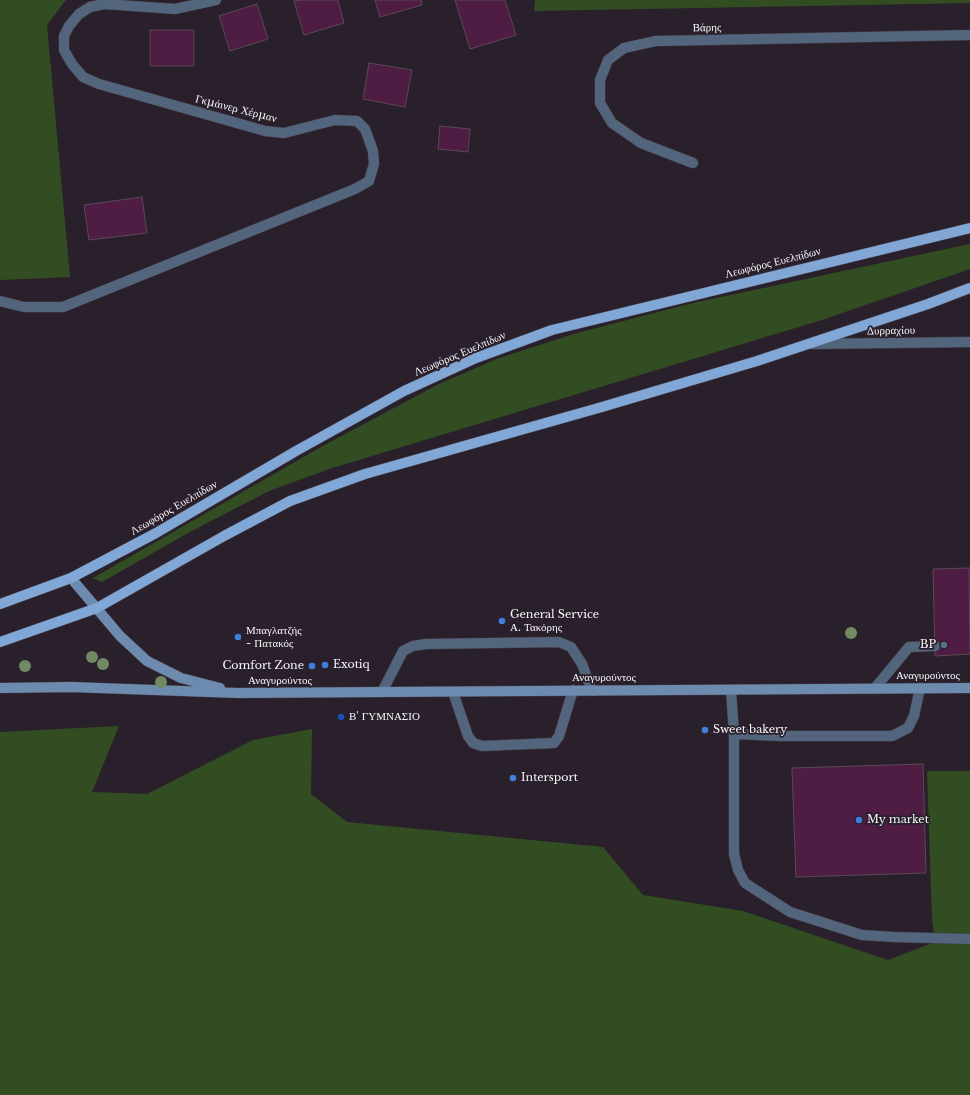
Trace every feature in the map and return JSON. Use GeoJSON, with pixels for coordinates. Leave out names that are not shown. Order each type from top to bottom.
{"type":"FeatureCollection","features":[{"type":"Feature","properties":{"kind":"main road","name":"Λεωφόρος Ευελπίδων"},"geometry":{"type":"LineString","coordinates":[[0,604],[71,578],[156,533],[296,451],[404,391],[476,358],[552,330],[970,228]]}},
{"type":"Feature","properties":{"kind":"main road"},"geometry":{"type":"LineString","coordinates":[[0,642],[97,608],[224,536],[290,501],[344,481],[624,401],[812,344],[970,288]]}},
{"type":"Feature","properties":{"kind":"main road","name":"Αναγυρούντος"},"geometry":{"type":"LineString","coordinates":[[71,578],[120,636],[147,661],[181,678],[238,693]]}},
{"type":"Feature","properties":{"kind":"main road","name":"Αναγυρούντος"},"geometry":{"type":"LineString","coordinates":[[0,688],[72,687],[238,693],[970,688]]}},
{"type":"Feature","properties":{"kind":"street","name":"Γκμάινερ Χέρμαν"},"geometry":{"type":"LineString","coordinates":[[0,301],[24,307],[63,307],[355,189],[369,180],[374,164],[373,151],[365,129],[357,121],[335,120],[284,133],[265,131],[100,84],[83,77],[72,64],[64,50],[64,36],[69,26],[79,14],[90,7],[104,4],[175,9],[216,0]]}},
{"type":"Feature","properties":{"kind":"street","name":"Βάρης"},"geometry":{"type":"LineString","coordinates":[[693,163],[641,143],[612,123],[600,103],[600,80],[608,60],[624,48],[656,42],[970,34]]}},
{"type":"Feature","properties":{"kind":"street","name":"Δυρραχίου"},"geometry":{"type":"LineString","coordinates":[[812,344],[970,342]]}},
{"type":"Feature","properties":{"kind":"street"},"geometry":{"type":"LineString","coordinates":[[382,692],[403,651],[413,646],[426,644],[559,642],[571,648],[582,664],[592,690]]}},
{"type":"Feature","properties":{"kind":"street"},"geometry":{"type":"LineString","coordinates":[[875,688],[909,646],[935,646]]}},
{"type":"Feature","properties":{"kind":"street"},"geometry":{"type":"LineString","coordinates":[[734,734],[782,736],[892,736],[908,728],[914,716],[920,688]]}},
{"type":"Feature","properties":{"kind":"street"},"geometry":{"type":"LineString","coordinates":[[453,692],[468,736],[472,743],[482,746],[554,743],[559,736],[573,690]]}},
{"type":"Feature","properties":{"kind":"street"},"geometry":{"type":"LineString","coordinates":[[731,690],[734,734],[734,854],[745,883],[790,912],[862,934],[894,937],[970,939]]}},
{"type":"Feature","properties":{"kind":"green space"},"geometry":{"type":"Polygon","coordinates":[[[0,0],[66,0],[47,25],[70,277],[0,280],[0,0]]]}},
{"type":"Feature","properties":{"kind":"green space"},"geometry":{"type":"Polygon","coordinates":[[[535,0],[970,0],[970,3],[534,11],[535,0]]]}},
{"type":"Feature","properties":{"kind":"green space"},"geometry":{"type":"Polygon","coordinates":[[[970,244],[970,269],[822,320],[329,469],[269,491],[188,533],[102,582],[93,578],[321,447],[437,385],[499,358],[577,333],[693,303],[970,244]]]}},
{"type":"Feature","properties":{"kind":"green space"},"geometry":{"type":"Polygon","coordinates":[[[119,726],[92,792],[147,794],[253,740],[312,729],[311,794],[347,822],[603,847],[643,895],[743,911],[888,960],[935,942],[932,920],[927,771],[970,771],[970,1095],[0,1095],[0,732],[119,726]]]}},
{"type":"Feature","properties":{"kind":"building"},"geometry":{"type":"Polygon","coordinates":[[[338,0],[344,23],[304,35],[294,1],[338,0]]]}},
{"type":"Feature","properties":{"kind":"building"},"geometry":{"type":"Polygon","coordinates":[[[375,0],[421,0],[422,5],[380,17],[375,0]]]}},
{"type":"Feature","properties":{"kind":"building"},"geometry":{"type":"Polygon","coordinates":[[[455,0],[505,0],[516,35],[470,49],[455,0]]]}},
{"type":"Feature","properties":{"kind":"building"},"geometry":{"type":"Polygon","coordinates":[[[257,4],[268,39],[230,51],[219,16],[257,4]]]}},
{"type":"Feature","properties":{"kind":"building"},"geometry":{"type":"Polygon","coordinates":[[[150,30],[194,30],[194,66],[150,66],[150,30]]]}},
{"type":"Feature","properties":{"kind":"building"},"geometry":{"type":"Polygon","coordinates":[[[369,63],[412,70],[405,107],[363,99],[369,63]]]}},
{"type":"Feature","properties":{"kind":"building"},"geometry":{"type":"Polygon","coordinates":[[[440,126],[470,129],[468,152],[438,149],[440,126]]]}},
{"type":"Feature","properties":{"kind":"building"},"geometry":{"type":"Polygon","coordinates":[[[142,197],[147,233],[89,240],[84,205],[142,197]]]}},
{"type":"Feature","properties":{"kind":"building"},"geometry":{"type":"Polygon","coordinates":[[[969,568],[970,654],[935,656],[933,569],[969,568]]]}},
{"type":"Feature","properties":{"kind":"building","name":"My market"},"geometry":{"type":"Polygon","coordinates":[[[923,764],[926,873],[796,877],[792,768],[923,764]]]}},
{"type":"Feature","properties":{"kind":"place","name":"General Service Α. Τακόρης"},"geometry":{"type":"Point","coordinates":[502,621]}},
{"type":"Feature","properties":{"kind":"place","name":"Μπαγλατζής - Πατακός"},"geometry":{"type":"Point","coordinates":[238,637]}},
{"type":"Feature","properties":{"kind":"place","name":"BP"},"geometry":{"type":"Point","coordinates":[944,645]}},
{"type":"Feature","properties":{"kind":"place","name":"Exotiq"},"geometry":{"type":"Point","coordinates":[325,665]}},
{"type":"Feature","properties":{"kind":"place","name":"Comfort Zone"},"geometry":{"type":"Point","coordinates":[312,666]}},
{"type":"Feature","properties":{"kind":"place","name":"Β' ΓΥΜΝΑΣΙΟ"},"geometry":{"type":"Point","coordinates":[341,717]}},
{"type":"Feature","properties":{"kind":"place","name":"Sweet bakery"},"geometry":{"type":"Point","coordinates":[705,730]}},
{"type":"Feature","properties":{"kind":"place","name":"Intersport"},"geometry":{"type":"Point","coordinates":[513,778]}},
{"type":"Feature","properties":{"kind":"place","name":"My market"},"geometry":{"type":"Point","coordinates":[859,820]}}]}
